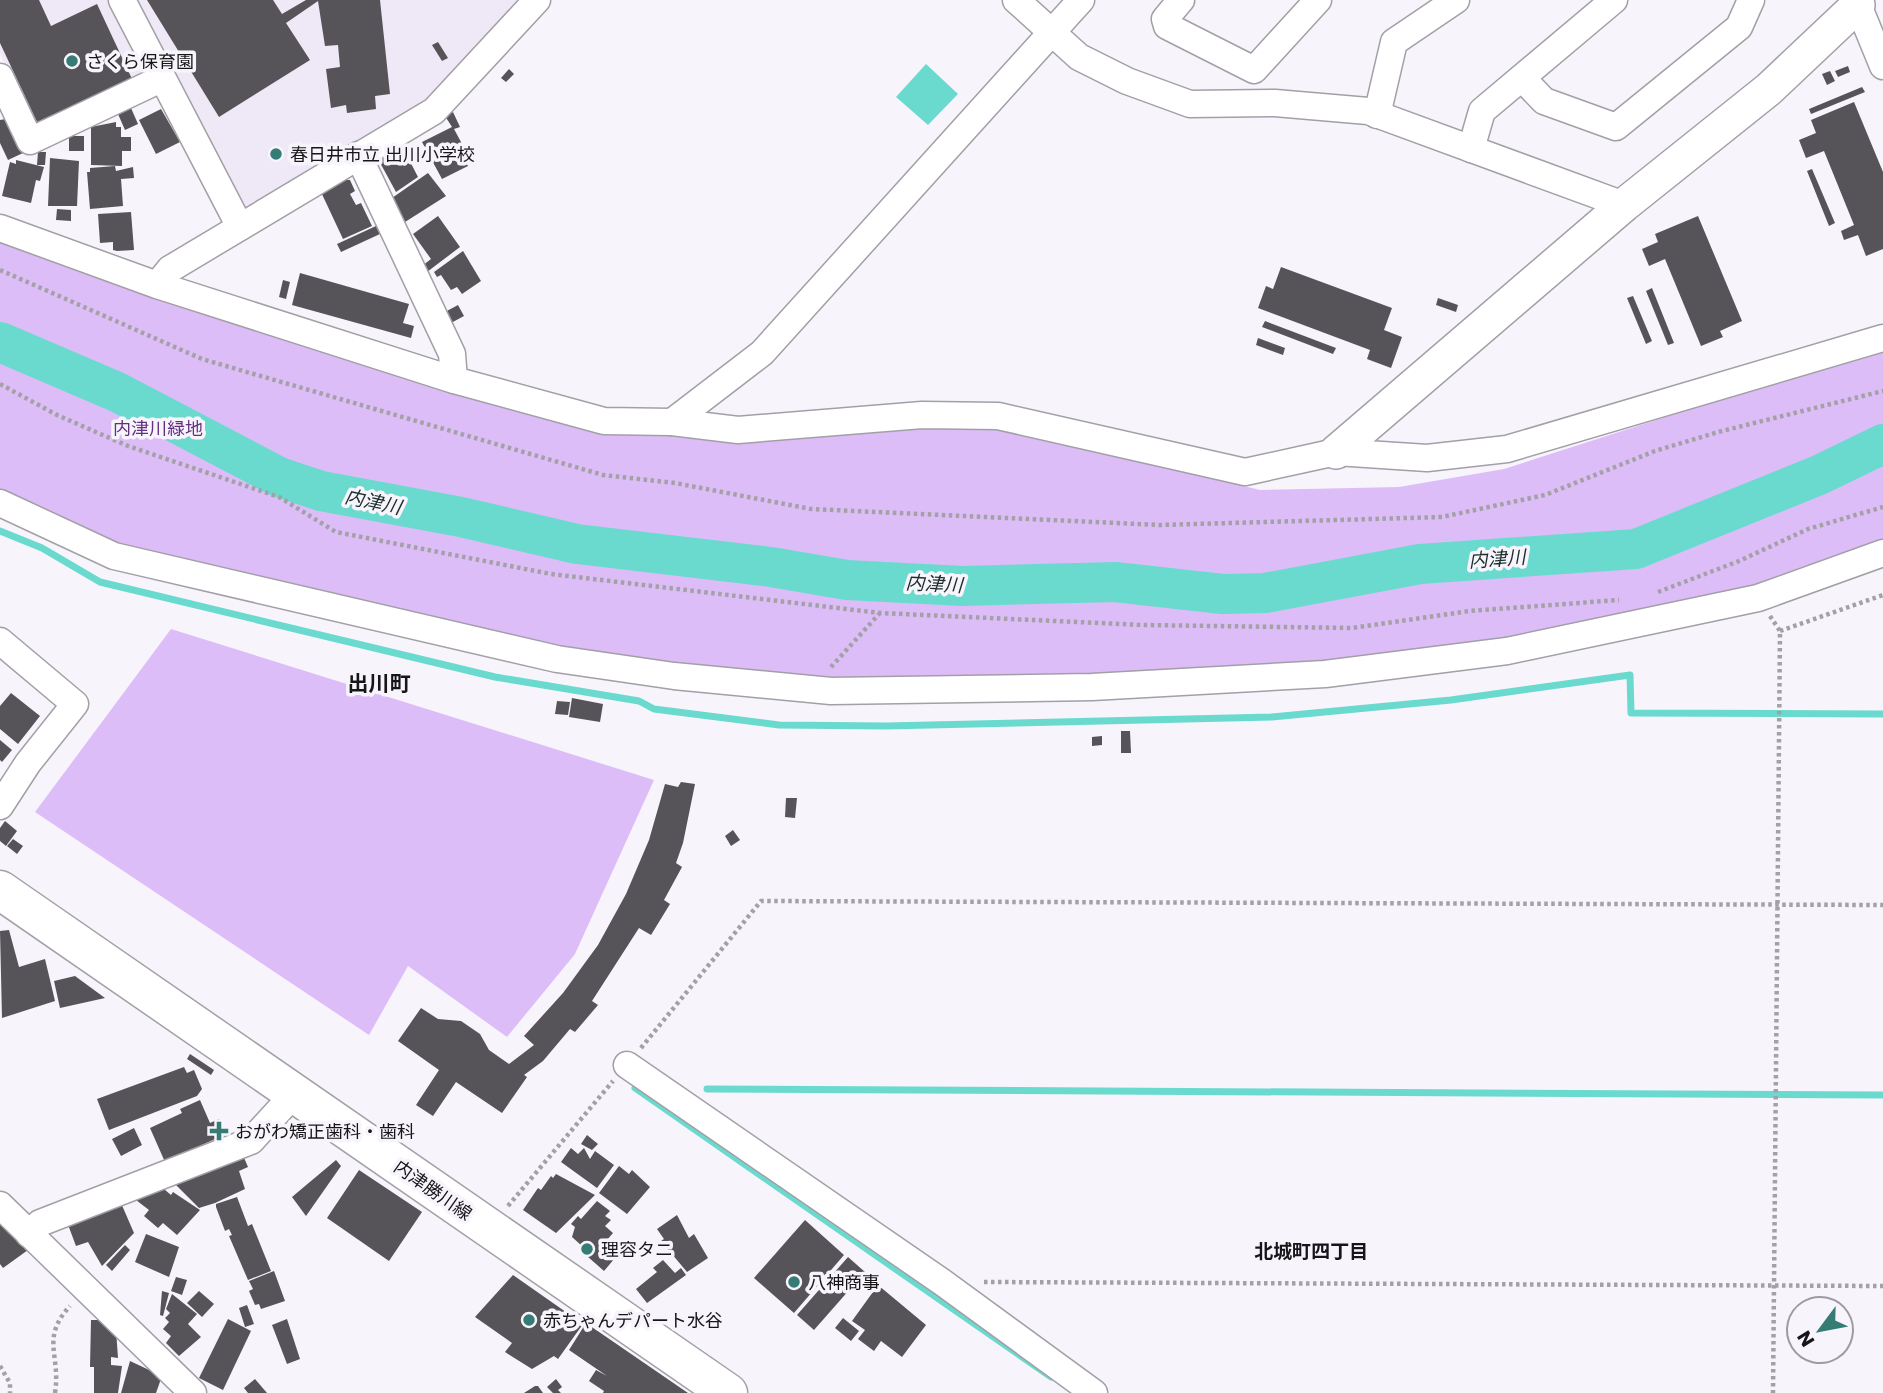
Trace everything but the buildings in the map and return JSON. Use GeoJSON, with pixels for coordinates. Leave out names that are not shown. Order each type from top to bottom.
{"type":"FeatureCollection","features":[{"type":"Feature","properties":{"kind":"main road","name":"内津勝川線"},"geometry":{"type":"LineString","coordinates":[[0,890],[728,1393]]}},
{"type":"Feature","properties":{"kind":"street"},"geometry":{"type":"LineString","coordinates":[[122,0],[240,227]]}},
{"type":"Feature","properties":{"kind":"street"},"geometry":{"type":"LineString","coordinates":[[157,285],[170,269],[434,110],[537,0]]}},
{"type":"Feature","properties":{"kind":"street"},"geometry":{"type":"LineString","coordinates":[[1016,0],[1079,57],[1127,81],[1190,104],[1275,103],[1368,111],[1624,205]]}},
{"type":"Feature","properties":{"kind":"street"},"geometry":{"type":"LineString","coordinates":[[672,422],[762,354],[1081,0]]}},
{"type":"Feature","properties":{"kind":"street"},"geometry":{"type":"LineString","coordinates":[[1181,0],[1165,19],[1167,26],[1254,70],[1318,0]]}},
{"type":"Feature","properties":{"kind":"street"},"geometry":{"type":"LineString","coordinates":[[1377,115],[1394,43],[1456,0]]}},
{"type":"Feature","properties":{"kind":"street"},"geometry":{"type":"LineString","coordinates":[[1471,149],[1482,111],[1615,0]]}},
{"type":"Feature","properties":{"kind":"street"},"geometry":{"type":"LineString","coordinates":[[1522,78],[1544,101],[1616,127],[1739,27],[1751,0]]}},
{"type":"Feature","properties":{"kind":"street"},"geometry":{"type":"LineString","coordinates":[[1336,452],[1624,205],[1769,89],[1857,2],[1883,66]]}},
{"type":"Feature","properties":{"kind":"street"},"geometry":{"type":"LineString","coordinates":[[0,77],[30,141],[162,79]]}},
{"type":"Feature","properties":{"kind":"street"},"geometry":{"type":"LineString","coordinates":[[358,155],[452,354],[454,380]]}},
{"type":"Feature","properties":{"kind":"street"},"geometry":{"type":"LineString","coordinates":[[0,228],[157,285],[454,380],[604,421],[672,422],[738,430],[922,415],[998,416],[1245,472],[1336,452],[1427,458],[1507,449],[1883,338]]}},
{"type":"Feature","properties":{"kind":"street"},"geometry":{"type":"LineString","coordinates":[[0,503],[114,556],[557,659],[674,676],[831,691],[1092,687],[1325,674],[1507,651],[1758,598],[1883,553]]}},
{"type":"Feature","properties":{"kind":"street"},"geometry":{"type":"LineString","coordinates":[[0,641],[75,704],[29,763],[0,806]]}},
{"type":"Feature","properties":{"kind":"street"},"geometry":{"type":"LineString","coordinates":[[627,1065],[942,1282],[1094,1393]]}},
{"type":"Feature","properties":{"kind":"street"},"geometry":{"type":"LineString","coordinates":[[29,1234],[40,1223],[251,1141],[294,1094]]}},
{"type":"Feature","properties":{"kind":"street"},"geometry":{"type":"LineString","coordinates":[[0,1205],[193,1393]]}},
{"type":"Feature","properties":{"kind":"path"},"geometry":{"type":"LineString","coordinates":[[0,270],[216,363],[603,475],[675,483],[811,509],[1160,525],[1442,517],[1545,495],[1655,451],[1718,432],[1883,391]]}},
{"type":"Feature","properties":{"kind":"path"},"geometry":{"type":"LineString","coordinates":[[0,384],[57,415],[128,446],[279,498],[336,532],[551,574],[880,613],[1007,621],[1352,628],[1469,611],[1628,600]]}},
{"type":"Feature","properties":{"kind":"path"},"geometry":{"type":"LineString","coordinates":[[1650,595],[1739,561],[1808,529],[1883,507]]}},
{"type":"Feature","properties":{"kind":"path"},"geometry":{"type":"LineString","coordinates":[[1780,631],[1883,595]]}},
{"type":"Feature","properties":{"kind":"path"},"geometry":{"type":"LineString","coordinates":[[1758,598],[1780,631],[1773,1393]]}},
{"type":"Feature","properties":{"kind":"path"},"geometry":{"type":"LineString","coordinates":[[830,671],[835,660],[880,613]]}},
{"type":"Feature","properties":{"kind":"path"},"geometry":{"type":"LineString","coordinates":[[489,1229],[761,901],[1883,905]]}},
{"type":"Feature","properties":{"kind":"path"},"geometry":{"type":"LineString","coordinates":[[942,1282],[1883,1286]]}},
{"type":"Feature","properties":{"kind":"path"},"geometry":{"type":"LineString","coordinates":[[55,1393],[57,1380],[52,1332],[56,1321],[86,1289]]}},
{"type":"Feature","properties":{"kind":"path"},"geometry":{"type":"LineString","coordinates":[[0,1366],[10,1383],[10,1393]]}},
{"type":"Feature","properties":{"kind":"shaded area","name":"さくら保育園"},"geometry":{"type":"Polygon","coordinates":[[[0,0],[110,0],[145,69],[143,78],[41,124],[31,121],[0,53],[0,0]]]}},
{"type":"Feature","properties":{"kind":"shaded area","name":"春日井市立 出川小学校"},"geometry":{"type":"Polygon","coordinates":[[[134,0],[521,0],[425,102],[251,209],[240,207],[134,0]]]}},
{"type":"Feature","properties":{"kind":"shaded area"},"geometry":{"type":"Polygon","coordinates":[[[926,64],[958,94],[928,125],[896,97],[926,64]]]}},
{"type":"Feature","properties":{"kind":"green space","name":"内津川緑地"},"geometry":{"type":"Polygon","coordinates":[[[0,239],[607,430],[738,441],[926,425],[999,426],[1260,490],[1399,487],[1504,469],[1883,347],[1883,545],[1738,598],[1386,659],[1176,676],[833,682],[676,671],[479,636],[117,549],[0,495],[0,239]]]}},
{"type":"Feature","properties":{"kind":"green space"},"geometry":{"type":"Polygon","coordinates":[[[171,629],[654,780],[575,954],[507,1037],[408,966],[369,1035],[35,812],[171,629]]]}},
{"type":"Feature","properties":{"kind":"waterway","name":"内津川"},"geometry":{"type":"LineString","coordinates":[[0,342],[117,392],[279,477],[321,491],[461,517],[577,544],[771,567],[847,580],[963,586],[1115,582],[1223,594],[1265,593],[1420,564],[1636,549],[1819,475],[1883,444]]}},
{"type":"Feature","properties":{"kind":"waterway"},"geometry":{"type":"LineString","coordinates":[[0,531],[42,548],[100,582],[495,677],[639,701],[654,709],[779,725],[886,726],[1272,717],[1451,700],[1630,675],[1631,713],[1883,714]]}},
{"type":"Feature","properties":{"kind":"waterway"},"geometry":{"type":"LineString","coordinates":[[635,1088],[1051,1377]]}},
{"type":"Feature","properties":{"kind":"waterway"},"geometry":{"type":"LineString","coordinates":[[707,1089],[1883,1095]]}},
{"type":"Feature","properties":{"kind":"place","name":"さくら保育園"},"geometry":{"type":"Point","coordinates":[72,61]}},
{"type":"Feature","properties":{"kind":"place","name":"春日井市立 出川小学校"},"geometry":{"type":"Point","coordinates":[276,154]}},
{"type":"Feature","properties":{"kind":"place","name":"おがわ矯正歯科・歯科"},"geometry":{"type":"Point","coordinates":[219,1131]}},
{"type":"Feature","properties":{"kind":"place","name":"理容タニ"},"geometry":{"type":"Point","coordinates":[587,1249]}},
{"type":"Feature","properties":{"kind":"place","name":"八神商事"},"geometry":{"type":"Point","coordinates":[794,1282]}},
{"type":"Feature","properties":{"kind":"place","name":"赤ちゃんデパート水谷"},"geometry":{"type":"Point","coordinates":[529,1320]}},
{"type":"Feature","properties":{"kind":"district","name":"出川町"},"geometry":{"type":"Point","coordinates":[379,683]}},
{"type":"Feature","properties":{"kind":"district","name":"北城町四丁目"},"geometry":{"type":"Point","coordinates":[1311,1251]}}]}
